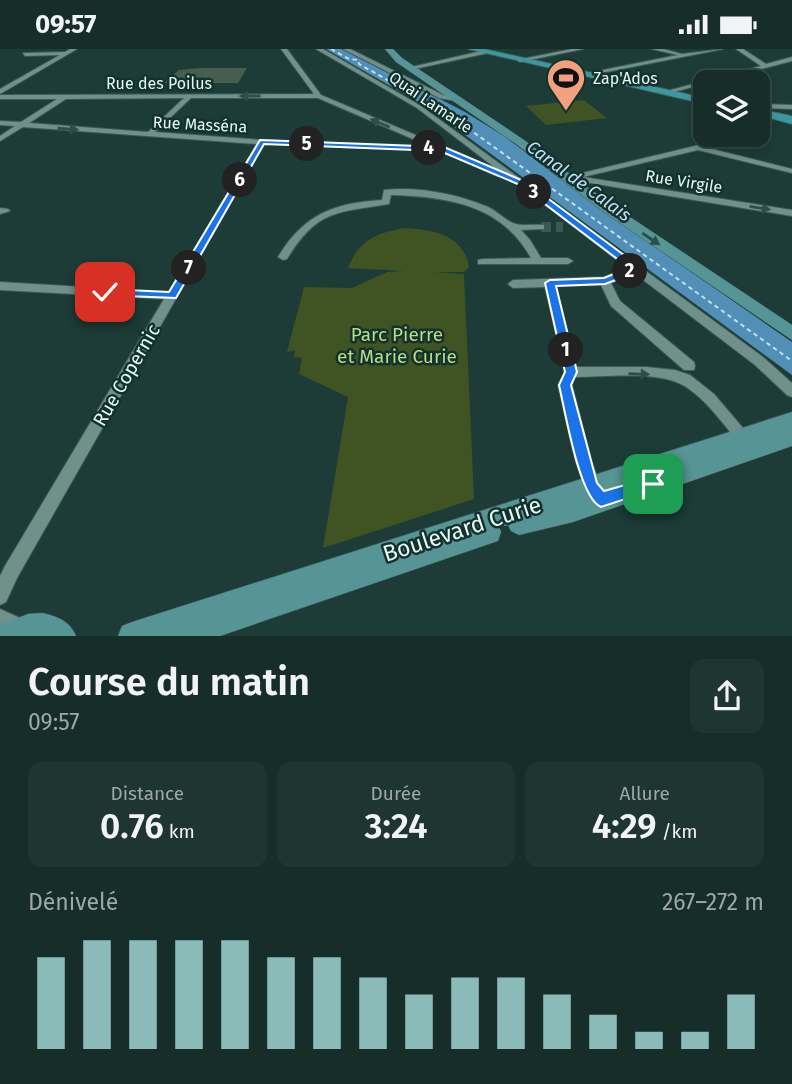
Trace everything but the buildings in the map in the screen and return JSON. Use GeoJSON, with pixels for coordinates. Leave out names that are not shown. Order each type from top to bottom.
{"type":"FeatureCollection","features":[{"type":"Feature","properties":{"kind":"main road"},"geometry":{"type":"LineString","coordinates":[[472,49],[693,98]]}},
{"type":"Feature","properties":{"kind":"main road"},"geometry":{"type":"LineString","coordinates":[[770,115],[792,120]]}},
{"type":"Feature","properties":{"kind":"street"},"geometry":{"type":"LineString","coordinates":[[0,95],[74,49]]}},
{"type":"Feature","properties":{"kind":"street"},"geometry":{"type":"LineString","coordinates":[[284,49],[318,96],[523,184]]}},
{"type":"Feature","properties":{"kind":"street","name":"Quai Lamarle"},"geometry":{"type":"LineString","coordinates":[[319,49],[414,104],[758,361],[792,391]]}},
{"type":"Feature","properties":{"kind":"street"},"geometry":{"type":"LineString","coordinates":[[346,49],[441,97],[456,99]]}},
{"type":"Feature","properties":{"kind":"street"},"geometry":{"type":"LineString","coordinates":[[388,49],[410,68],[792,334]]}},
{"type":"Feature","properties":{"kind":"street"},"geometry":{"type":"LineString","coordinates":[[520,60],[580,49]]}},
{"type":"Feature","properties":{"kind":"street"},"geometry":{"type":"LineString","coordinates":[[655,49],[687,55]]}},
{"type":"Feature","properties":{"kind":"street"},"geometry":{"type":"LineString","coordinates":[[586,74],[720,49]]}},
{"type":"Feature","properties":{"kind":"street"},"geometry":{"type":"LineString","coordinates":[[739,49],[765,66]]}},
{"type":"Feature","properties":{"kind":"street"},"geometry":{"type":"LineString","coordinates":[[410,68],[486,52]]}},
{"type":"Feature","properties":{"kind":"street"},"geometry":{"type":"LineString","coordinates":[[25,54],[66,53]]}},
{"type":"Feature","properties":{"kind":"street"},"geometry":{"type":"LineString","coordinates":[[666,92],[792,59]]}},
{"type":"Feature","properties":{"kind":"street","name":"Rue des Poilus"},"geometry":{"type":"LineString","coordinates":[[0,95],[318,96]]}},
{"type":"Feature","properties":{"kind":"street"},"geometry":{"type":"LineString","coordinates":[[0,139],[64,97]]}},
{"type":"Feature","properties":{"kind":"street"},"geometry":{"type":"LineString","coordinates":[[148,135],[189,97]]}},
{"type":"Feature","properties":{"kind":"street"},"geometry":{"type":"LineString","coordinates":[[770,106],[792,107]]}},
{"type":"Feature","properties":{"kind":"street","name":"Rue Masséna"},"geometry":{"type":"LineString","coordinates":[[0,123],[262,142],[441,149]]}},
{"type":"Feature","properties":{"kind":"street","name":"Rue Copernic"},"geometry":{"type":"LineString","coordinates":[[0,597],[6,579],[262,142]]}},
{"type":"Feature","properties":{"kind":"street"},"geometry":{"type":"LineString","coordinates":[[569,178],[698,148],[792,171]]}},
{"type":"Feature","properties":{"kind":"street","name":"Rue Virgile"},"geometry":{"type":"LineString","coordinates":[[569,178],[792,213]]}},
{"type":"Feature","properties":{"kind":"street"},"geometry":{"type":"LineString","coordinates":[[283,257],[292,239],[319,217],[351,205],[386,202],[387,192],[424,194],[464,201],[492,212],[514,227],[528,241],[538,262]]}},
{"type":"Feature","properties":{"kind":"street"},"geometry":{"type":"LineString","coordinates":[[514,227],[541,227]]}},
{"type":"Feature","properties":{"kind":"street"},"geometry":{"type":"LineString","coordinates":[[562,227],[580,227]]}},
{"type":"Feature","properties":{"kind":"street"},"geometry":{"type":"LineString","coordinates":[[482,263],[568,261]]}},
{"type":"Feature","properties":{"kind":"street"},"geometry":{"type":"LineString","coordinates":[[513,284],[605,281],[636,269]]}},
{"type":"Feature","properties":{"kind":"street"},"geometry":{"type":"LineString","coordinates":[[605,281],[615,303],[689,366]]}},
{"type":"Feature","properties":{"kind":"street"},"geometry":{"type":"LineString","coordinates":[[550,283],[571,372],[565,385],[596,493]]}},
{"type":"Feature","properties":{"kind":"street"},"geometry":{"type":"LineString","coordinates":[[0,286],[172,296]]}},
{"type":"Feature","properties":{"kind":"street"},"geometry":{"type":"LineString","coordinates":[[571,372],[679,377],[694,384],[749,443]]}},
{"type":"Feature","properties":{"kind":"street","name":"Boulevard Curie"},"geometry":{"type":"LineString","coordinates":[[132,636],[596,493],[749,443],[792,421]]}},
{"type":"Feature","properties":{"kind":"street","name":"Boulevard Curie"},"geometry":{"type":"LineString","coordinates":[[749,443],[792,437]]}},
{"type":"Feature","properties":{"kind":"street","name":"Boulevard Curie"},"geometry":{"type":"LineString","coordinates":[[180,636],[522,521],[596,493]]}},
{"type":"Feature","properties":{"kind":"street"},"geometry":{"type":"LineString","coordinates":[[10,627],[44,626],[63,635]]}},
{"type":"Feature","properties":{"kind":"green space","name":"Zap'Ados"},"geometry":{"type":"Polygon","coordinates":[[[584,100],[607,118],[546,125],[526,106],[584,100]]]}},
{"type":"Feature","properties":{"kind":"green space","name":"Parc Pierre et Marie Curie"},"geometry":{"type":"Polygon","coordinates":[[[403,228],[445,235],[461,247],[469,267],[464,272],[434,272],[464,274],[474,499],[323,548],[348,397],[299,374],[302,358],[294,357],[295,350],[287,352],[304,287],[352,288],[387,272],[404,271],[348,268],[357,251],[369,240],[403,228]]]}},
{"type":"Feature","properties":{"kind":"water"},"geometry":{"type":"Polygon","coordinates":[[[326,49],[341,49],[354,54],[465,112],[504,136],[599,208],[792,342],[792,375],[427,107],[326,49]]]}},
{"type":"Feature","properties":{"kind":"ferry route"},"geometry":{"type":"LineString","coordinates":[[331,49],[349,59],[358,60],[359,64],[448,114],[792,361]]}},
{"type":"Feature","properties":{"kind":"tunnel"},"geometry":{"type":"LineString","coordinates":[[541,227],[563,227]]}},
{"type":"Feature","properties":{"kind":"place","name":"Zap'Ados"},"geometry":{"type":"Point","coordinates":[566,112]}},
{"type":"Feature","properties":{"kind":"route"},"geometry":{"type":"LineString","coordinates":[[105,292],[172,296],[262,142],[441,149],[523,184],[636,269],[605,281],[550,283],[571,372],[565,385],[591,487],[601,500],[653,484]]}},
{"type":"Feature","properties":{"kind":"water label","name":"Canal de Calais"},"geometry":{"type":"Point","coordinates":[579,181]}}]}
